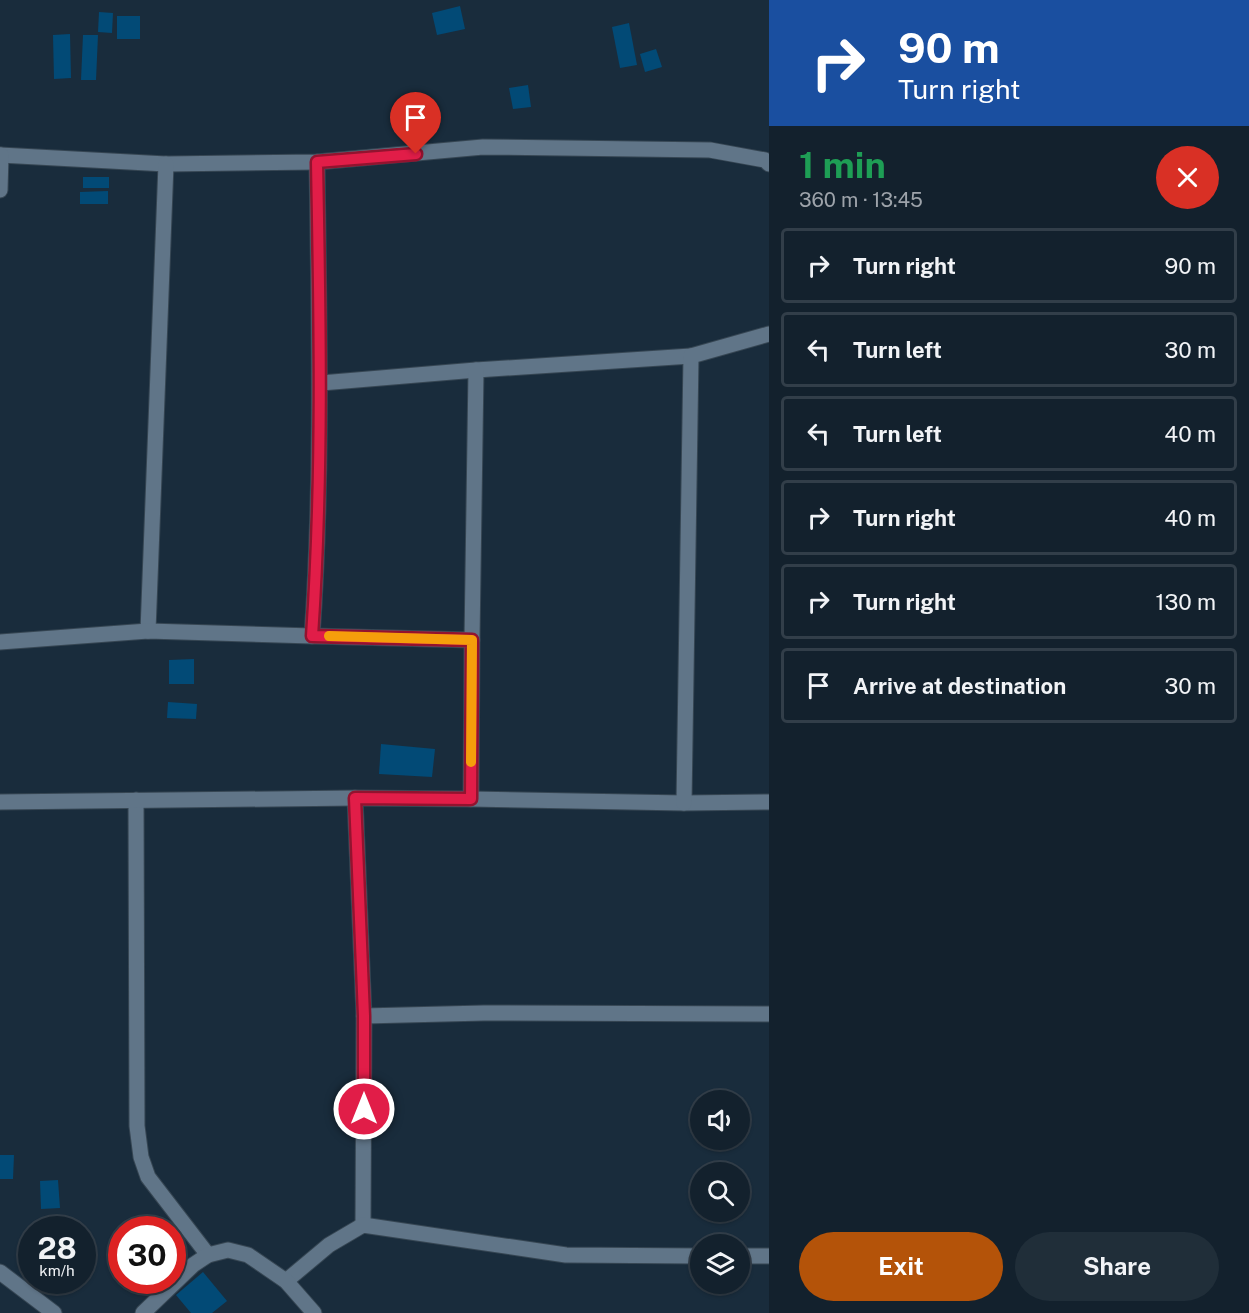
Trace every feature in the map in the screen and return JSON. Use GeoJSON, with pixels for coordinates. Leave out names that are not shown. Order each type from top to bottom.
{"type":"FeatureCollection","features":[{"type":"Feature","properties":{"kind":"street"},"geometry":{"type":"LineString","coordinates":[[0,190],[1,155],[166,164],[317,162],[483,147],[710,150],[765,160],[769,164]]}},
{"type":"Feature","properties":{"kind":"street"},"geometry":{"type":"LineString","coordinates":[[312,636],[321,383],[317,162]]}},
{"type":"Feature","properties":{"kind":"street"},"geometry":{"type":"LineString","coordinates":[[148,632],[166,164]]}},
{"type":"Feature","properties":{"kind":"street"},"geometry":{"type":"LineString","coordinates":[[321,383],[691,356],[769,334]]}},
{"type":"Feature","properties":{"kind":"street"},"geometry":{"type":"LineString","coordinates":[[684,803],[691,356]]}},
{"type":"Feature","properties":{"kind":"street"},"geometry":{"type":"LineString","coordinates":[[471,799],[476,370]]}},
{"type":"Feature","properties":{"kind":"street"},"geometry":{"type":"LineString","coordinates":[[0,642],[148,632],[472,640]]}},
{"type":"Feature","properties":{"kind":"street"},"geometry":{"type":"LineString","coordinates":[[0,802],[355,798],[684,803],[769,802]]}},
{"type":"Feature","properties":{"kind":"street"},"geometry":{"type":"LineString","coordinates":[[355,798],[364,1016],[363,1225]]}},
{"type":"Feature","properties":{"kind":"street"},"geometry":{"type":"LineString","coordinates":[[136,800],[136,1126],[141,1157],[148,1177],[208,1256]]}},
{"type":"Feature","properties":{"kind":"street"},"geometry":{"type":"LineString","coordinates":[[364,1016],[484,1013],[769,1014]]}},
{"type":"Feature","properties":{"kind":"street"},"geometry":{"type":"LineString","coordinates":[[286,1281],[328,1245],[363,1225],[566,1255],[690,1256]]}},
{"type":"Feature","properties":{"kind":"street"},"geometry":{"type":"LineString","coordinates":[[143,1313],[193,1265],[208,1256],[228,1250],[248,1255],[286,1281],[314,1313]]}},
{"type":"Feature","properties":{"kind":"street"},"geometry":{"type":"LineString","coordinates":[[750,1256],[769,1256]]}},
{"type":"Feature","properties":{"kind":"street"},"geometry":{"type":"LineString","coordinates":[[0,1272],[54,1313]]}},
{"type":"Feature","properties":{"kind":"building"},"geometry":{"type":"Polygon","coordinates":[[[460,6],[465,29],[437,35],[432,13],[460,6]]]}},
{"type":"Feature","properties":{"kind":"building"},"geometry":{"type":"Polygon","coordinates":[[[99,12],[113,13],[112,33],[98,32],[99,12]]]}},
{"type":"Feature","properties":{"kind":"building"},"geometry":{"type":"Polygon","coordinates":[[[117,16],[140,16],[140,39],[117,39],[117,16]]]}},
{"type":"Feature","properties":{"kind":"building"},"geometry":{"type":"Polygon","coordinates":[[[629,23],[637,65],[620,68],[612,27],[629,23]]]}},
{"type":"Feature","properties":{"kind":"building"},"geometry":{"type":"Polygon","coordinates":[[[70,34],[71,78],[54,79],[53,35],[70,34]]]}},
{"type":"Feature","properties":{"kind":"building"},"geometry":{"type":"Polygon","coordinates":[[[83,35],[98,35],[96,80],[81,80],[83,35]]]}},
{"type":"Feature","properties":{"kind":"building"},"geometry":{"type":"Polygon","coordinates":[[[656,49],[662,67],[645,72],[640,54],[656,49]]]}},
{"type":"Feature","properties":{"kind":"building"},"geometry":{"type":"Polygon","coordinates":[[[528,85],[531,107],[513,109],[509,88],[528,85]]]}},
{"type":"Feature","properties":{"kind":"building"},"geometry":{"type":"Polygon","coordinates":[[[83,177],[109,177],[109,188],[83,188],[83,177]]]}},
{"type":"Feature","properties":{"kind":"building"},"geometry":{"type":"Polygon","coordinates":[[[108,191],[108,204],[80,204],[80,192],[108,191]]]}},
{"type":"Feature","properties":{"kind":"building"},"geometry":{"type":"Polygon","coordinates":[[[194,659],[194,684],[169,684],[169,660],[194,659]]]}},
{"type":"Feature","properties":{"kind":"building"},"geometry":{"type":"Polygon","coordinates":[[[168,702],[197,704],[196,719],[167,718],[168,702]]]}},
{"type":"Feature","properties":{"kind":"building"},"geometry":{"type":"Polygon","coordinates":[[[381,744],[435,749],[432,777],[379,774],[381,744]]]}},
{"type":"Feature","properties":{"kind":"building"},"geometry":{"type":"Polygon","coordinates":[[[0,1155],[14,1155],[13,1179],[0,1179],[0,1155]]]}},
{"type":"Feature","properties":{"kind":"building"},"geometry":{"type":"Polygon","coordinates":[[[58,1180],[60,1208],[41,1209],[40,1181],[58,1180]]]}},
{"type":"Feature","properties":{"kind":"building"},"geometry":{"type":"Polygon","coordinates":[[[203,1272],[227,1301],[212,1313],[191,1313],[176,1295],[186,1294],[186,1286],[203,1272]]]}},
{"type":"Feature","properties":{"kind":"slow traffic"},"geometry":{"type":"LineString","coordinates":[[329,636],[472,640],[471,762]]}},
{"type":"Feature","properties":{"kind":"route"},"geometry":{"type":"LineString","coordinates":[[364,1109],[364,1016],[355,798],[471,799],[472,640],[312,636],[321,383],[317,162],[416,154]]}}]}
